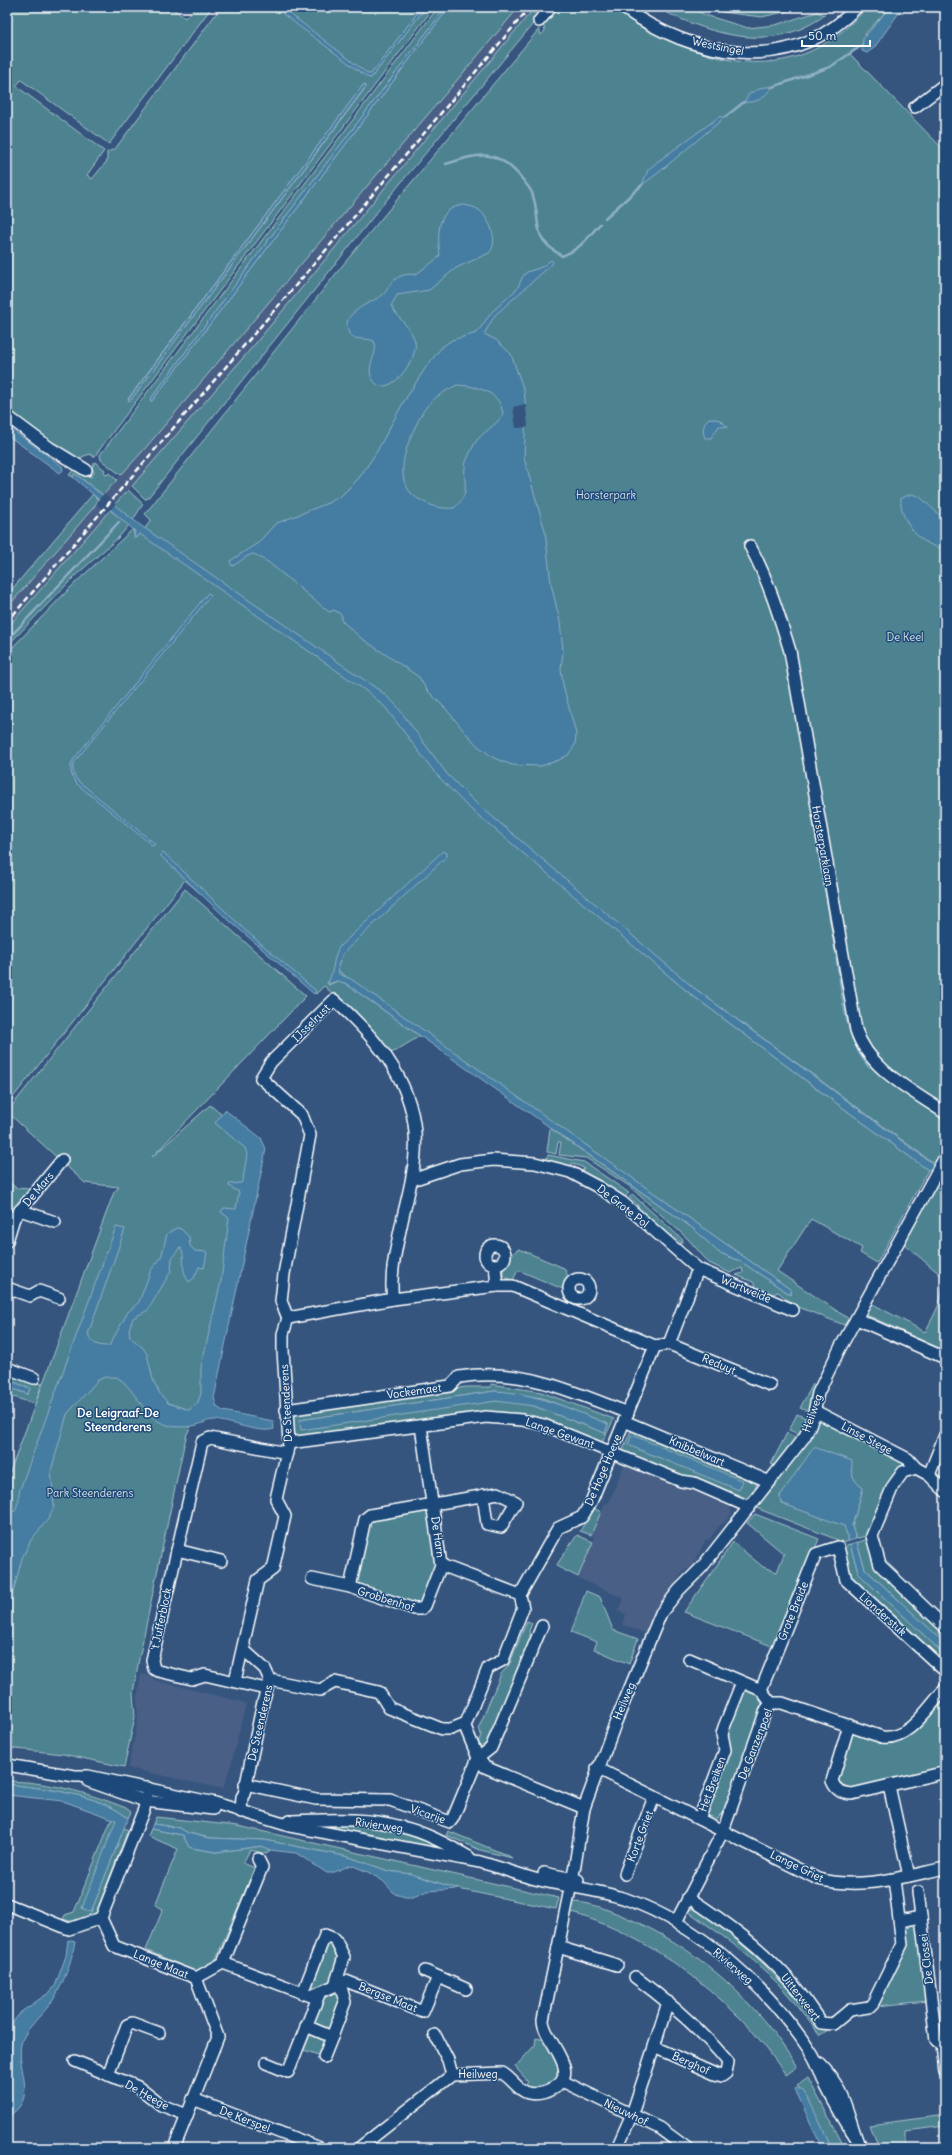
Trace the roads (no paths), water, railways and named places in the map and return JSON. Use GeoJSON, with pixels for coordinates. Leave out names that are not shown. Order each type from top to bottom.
{"type":"FeatureCollection","features":[{"type":"Feature","properties":{"kind":"street"},"geometry":{"type":"LineString","coordinates":[[539,21],[551,7]]}},
{"type":"Feature","properties":{"kind":"street","name":"Westsingel"},"geometry":{"type":"LineString","coordinates":[[622,7],[649,23],[680,38],[718,49],[750,53],[781,51],[812,41],[831,30],[857,7]]}},
{"type":"Feature","properties":{"kind":"street"},"geometry":{"type":"LineString","coordinates":[[915,107],[945,84]]}},
{"type":"Feature","properties":{"kind":"street"},"geometry":{"type":"LineString","coordinates":[[7,416],[50,448],[86,470]]}},
{"type":"Feature","properties":{"kind":"street","name":"Horsterparklaan"},"geometry":{"type":"LineString","coordinates":[[750,546],[759,562],[770,590],[790,651],[856,1030],[860,1042],[875,1062],[910,1090],[945,1113]]}},
{"type":"Feature","properties":{"kind":"street","name":"IJsselrust"},"geometry":{"type":"LineString","coordinates":[[288,1318],[281,1302],[284,1274],[310,1135],[302,1115],[261,1078],[271,1062],[334,1000],[373,1038],[389,1058],[404,1087],[415,1124],[416,1151],[412,1180],[395,1261],[391,1291],[393,1299]]}},
{"type":"Feature","properties":{"kind":"street","name":"Heilweg"},"geometry":{"type":"LineString","coordinates":[[359,2148],[452,2074],[502,2073],[522,2090],[536,2094],[553,2089],[562,2081],[564,2068],[560,2055],[546,2034],[543,2024],[584,1808],[597,1768],[662,1613],[678,1590],[702,1567],[805,1436],[815,1411],[818,1393],[840,1348],[945,1157]]}},
{"type":"Feature","properties":{"kind":"street","name":"De Mars"},"geometry":{"type":"LineString","coordinates":[[7,1241],[14,1214],[62,1160]]}},
{"type":"Feature","properties":{"kind":"street","name":"De Grote Pol"},"geometry":{"type":"LineString","coordinates":[[412,1180],[460,1164],[493,1160],[535,1163],[570,1172],[623,1203],[698,1269]]}},
{"type":"Feature","properties":{"kind":"street"},"geometry":{"type":"LineString","coordinates":[[14,1214],[54,1222]]}},
{"type":"Feature","properties":{"kind":"street"},"geometry":{"type":"LineString","coordinates":[[495,1265],[497,1286]]}},
{"type":"Feature","properties":{"kind":"street"},"geometry":{"type":"LineString","coordinates":[[288,1318],[393,1299],[497,1286],[513,1286],[656,1346],[669,1344],[698,1269]]}},
{"type":"Feature","properties":{"kind":"street","name":"Wartweide"},"geometry":{"type":"LineString","coordinates":[[698,1269],[793,1310]]}},
{"type":"Feature","properties":{"kind":"street"},"geometry":{"type":"LineString","coordinates":[[7,1288],[30,1296],[39,1292],[60,1298]]}},
{"type":"Feature","properties":{"kind":"street"},"geometry":{"type":"LineString","coordinates":[[572,1310],[575,1299]]}},
{"type":"Feature","properties":{"kind":"street","name":"De Steenderens"},"geometry":{"type":"LineString","coordinates":[[235,1681],[258,1580],[273,1569],[285,1516],[276,1499],[288,1448],[283,1334],[288,1318]]}},
{"type":"Feature","properties":{"kind":"street"},"geometry":{"type":"LineString","coordinates":[[857,1319],[945,1358]]}},
{"type":"Feature","properties":{"kind":"street","name":"Reduyt"},"geometry":{"type":"LineString","coordinates":[[669,1344],[770,1386]]}},
{"type":"Feature","properties":{"kind":"street","name":"De Hoge Hoeve"},"geometry":{"type":"LineString","coordinates":[[520,1595],[558,1528],[582,1518],[591,1502],[656,1346]]}},
{"type":"Feature","properties":{"kind":"street"},"geometry":{"type":"LineString","coordinates":[[7,1368],[34,1378]]}},
{"type":"Feature","properties":{"kind":"street","name":"Vockemaet"},"geometry":{"type":"LineString","coordinates":[[286,1410],[450,1386],[459,1377],[494,1374],[539,1380],[626,1417]]}},
{"type":"Feature","properties":{"kind":"street","name":"Linse Stege"},"geometry":{"type":"LineString","coordinates":[[815,1411],[908,1460],[916,1468],[929,1475],[945,1491]]}},
{"type":"Feature","properties":{"kind":"street","name":"Lange Gewant"},"geometry":{"type":"LineString","coordinates":[[288,1448],[486,1417],[522,1420],[544,1425],[612,1451],[681,1481],[694,1483],[749,1507]]}},
{"type":"Feature","properties":{"kind":"street","name":"Knibbelwart"},"geometry":{"type":"LineString","coordinates":[[626,1417],[770,1482]]}},
{"type":"Feature","properties":{"kind":"street","name":"De Harn"},"geometry":{"type":"LineString","coordinates":[[421,1426],[441,1565],[520,1595]]}},
{"type":"Feature","properties":{"kind":"street"},"geometry":{"type":"LineString","coordinates":[[929,1475],[945,1435]]}},
{"type":"Feature","properties":{"kind":"street","name":"'t Jufferblock"},"geometry":{"type":"LineString","coordinates":[[268,1684],[242,1685],[235,1681],[205,1675],[192,1679],[158,1671],[153,1666],[152,1660],[202,1442],[210,1438],[288,1448]]}},
{"type":"Feature","properties":{"kind":"street"},"geometry":{"type":"LineString","coordinates":[[916,1468],[904,1472],[893,1486],[872,1536],[880,1565],[945,1627]]}},
{"type":"Feature","properties":{"kind":"street"},"geometry":{"type":"LineString","coordinates":[[433,1504],[483,1495]]}},
{"type":"Feature","properties":{"kind":"street","name":"Grobbenhof"},"geometry":{"type":"LineString","coordinates":[[350,1587],[365,1519],[370,1515],[433,1504]]}},
{"type":"Feature","properties":{"kind":"street","name":"Lionderstuk"},"geometry":{"type":"LineString","coordinates":[[838,1547],[846,1580],[945,1671]]}},
{"type":"Feature","properties":{"kind":"street","name":"Grote Breide"},"geometry":{"type":"LineString","coordinates":[[761,1690],[816,1554],[838,1547]]}},
{"type":"Feature","properties":{"kind":"street"},"geometry":{"type":"LineString","coordinates":[[176,1550],[221,1561]]}},
{"type":"Feature","properties":{"kind":"street","name":"Grobbenhof"},"geometry":{"type":"LineString","coordinates":[[312,1579],[350,1587],[414,1609],[421,1609],[428,1601],[441,1565]]}},
{"type":"Feature","properties":{"kind":"street"},"geometry":{"type":"LineString","coordinates":[[520,1595],[523,1608],[503,1660],[488,1668],[464,1724],[478,1758],[485,1767],[584,1808]]}},
{"type":"Feature","properties":{"kind":"street"},"geometry":{"type":"LineString","coordinates":[[478,1758],[491,1748],[542,1626]]}},
{"type":"Feature","properties":{"kind":"street","name":"De Steenderens"},"geometry":{"type":"LineString","coordinates":[[241,1812],[245,1784],[268,1684],[265,1669],[250,1658],[245,1651],[244,1643]]}},
{"type":"Feature","properties":{"kind":"street"},"geometry":{"type":"LineString","coordinates":[[689,1659],[761,1690],[771,1703]]}},
{"type":"Feature","properties":{"kind":"street"},"geometry":{"type":"LineString","coordinates":[[268,1684],[320,1690],[335,1682],[379,1692],[389,1708],[442,1729],[451,1729],[464,1724]]}},
{"type":"Feature","properties":{"kind":"street","name":"Het Breiken"},"geometry":{"type":"LineString","coordinates":[[699,1819],[725,1750],[722,1734],[742,1682]]}},
{"type":"Feature","properties":{"kind":"street","name":"De Ganzenpoel"},"geometry":{"type":"LineString","coordinates":[[676,1922],[723,1831],[766,1710],[771,1703],[782,1703],[882,1737],[891,1738],[905,1733],[945,1689]]}},
{"type":"Feature","properties":{"kind":"street"},"geometry":{"type":"LineString","coordinates":[[848,1725],[832,1781],[835,1788],[841,1792],[852,1794],[939,1773]]}},
{"type":"Feature","properties":{"kind":"street","name":"Vicarije"},"geometry":{"type":"LineString","coordinates":[[245,1784],[316,1799],[390,1800],[450,1822],[478,1758]]}},
{"type":"Feature","properties":{"kind":"street","name":"Rivierweg"},"geometry":{"type":"LineString","coordinates":[[7,1765],[75,1776],[88,1776],[148,1788],[215,1803],[290,1826],[480,1862],[613,1890],[626,1900],[676,1922],[698,1937],[750,1980],[792,2026],[817,2062],[826,2085],[843,2118],[855,2136],[860,2148]]}},
{"type":"Feature","properties":{"kind":"street","name":"Korte Griet"},"geometry":{"type":"LineString","coordinates":[[597,1768],[723,1831]]}},
{"type":"Feature","properties":{"kind":"street","name":"Rivierweg"},"geometry":{"type":"LineString","coordinates":[[75,1776],[145,1801],[216,1809],[229,1808]]}},
{"type":"Feature","properties":{"kind":"street"},"geometry":{"type":"LineString","coordinates":[[889,1786],[909,1876]]}},
{"type":"Feature","properties":{"kind":"street"},"geometry":{"type":"LineString","coordinates":[[7,1904],[69,1929],[101,1918],[145,1801],[148,1788]]}},
{"type":"Feature","properties":{"kind":"street","name":"Korte Griet"},"geometry":{"type":"LineString","coordinates":[[625,1874],[654,1797]]}},
{"type":"Feature","properties":{"kind":"street","name":"Rivierweg"},"geometry":{"type":"LineString","coordinates":[[270,1819],[367,1821],[402,1827],[434,1838],[480,1862]]}},
{"type":"Feature","properties":{"kind":"street","name":"Lange Griet"},"geometry":{"type":"LineString","coordinates":[[723,1831],[824,1880],[837,1884],[853,1885],[894,1879],[945,1868]]}},
{"type":"Feature","properties":{"kind":"street"},"geometry":{"type":"LineString","coordinates":[[196,1978],[223,1963],[262,1867],[258,1859]]}},
{"type":"Feature","properties":{"kind":"street","name":"Uitterweert"},"geometry":{"type":"LineString","coordinates":[[688,1897],[754,1944],[793,1984],[821,2023],[833,2024],[850,2010],[869,2007],[873,2004],[902,1944],[894,1879]]}},
{"type":"Feature","properties":{"kind":"street","name":"De Clossei"},"geometry":{"type":"LineString","coordinates":[[918,1892],[936,2040],[944,2045],[945,2072]]}},
{"type":"Feature","properties":{"kind":"street","name":"De Clossei"},"geometry":{"type":"LineString","coordinates":[[900,1921],[921,1917]]}},
{"type":"Feature","properties":{"kind":"street","name":"Lange Maat"},"geometry":{"type":"LineString","coordinates":[[101,1918],[114,1946],[196,1978],[218,2037],[174,2148]]}},
{"type":"Feature","properties":{"kind":"street"},"geometry":{"type":"LineString","coordinates":[[223,1963],[303,1993],[311,1996],[337,1984],[344,1957],[335,1939],[325,1935],[303,1993]]}},
{"type":"Feature","properties":{"kind":"street"},"geometry":{"type":"LineString","coordinates":[[558,1947],[618,1965]]}},
{"type":"Feature","properties":{"kind":"street"},"geometry":{"type":"LineString","coordinates":[[425,1971],[466,1989]]}},
{"type":"Feature","properties":{"kind":"street","name":"Bergse Maat"},"geometry":{"type":"LineString","coordinates":[[324,2057],[345,2002],[337,1984],[346,1981],[424,2012],[438,1977]]}},
{"type":"Feature","properties":{"kind":"street","name":"Berghof"},"geometry":{"type":"LineString","coordinates":[[635,1977],[668,2002],[722,2055],[728,2062],[728,2068],[726,2073],[722,2076],[654,2047]]}},
{"type":"Feature","properties":{"kind":"street"},"geometry":{"type":"LineString","coordinates":[[266,2063],[288,2072],[320,1992]]}},
{"type":"Feature","properties":{"kind":"street"},"geometry":{"type":"LineString","coordinates":[[617,2148],[632,2114],[668,2002]]}},
{"type":"Feature","properties":{"kind":"street"},"geometry":{"type":"LineString","coordinates":[[108,2075],[127,2025],[132,2023],[159,2033]]}},
{"type":"Feature","properties":{"kind":"street"},"geometry":{"type":"LineString","coordinates":[[306,2026],[332,2037]]}},
{"type":"Feature","properties":{"kind":"street"},"geometry":{"type":"LineString","coordinates":[[435,2035],[448,2060],[452,2074]]}},
{"type":"Feature","properties":{"kind":"street","name":"De Heege"},"geometry":{"type":"LineString","coordinates":[[75,2062],[138,2087],[161,2105],[187,2114]]}},
{"type":"Feature","properties":{"kind":"street","name":"Nieuwhof"},"geometry":{"type":"LineString","coordinates":[[562,2081],[660,2128],[687,2148]]}},
{"type":"Feature","properties":{"kind":"street","name":"De Kerspel"},"geometry":{"type":"LineString","coordinates":[[193,2099],[320,2148]]}},
{"type":"Feature","properties":{"kind":"waterway"},"geometry":{"type":"LineString","coordinates":[[772,87],[830,67],[861,46]]}},
{"type":"Feature","properties":{"kind":"waterway"},"geometry":{"type":"LineString","coordinates":[[725,117],[744,102]]}},
{"type":"Feature","properties":{"kind":"waterway"},"geometry":{"type":"LineString","coordinates":[[446,164],[475,156],[484,156],[501,160],[509,165],[518,174],[532,193],[540,235],[551,248],[562,256],[579,246],[600,224]]}},
{"type":"Feature","properties":{"kind":"waterway"},"geometry":{"type":"LineString","coordinates":[[605,218],[642,185]]}},
{"type":"Feature","properties":{"kind":"waterway"},"geometry":{"type":"LineString","coordinates":[[7,640],[119,522]]}},
{"type":"Feature","properties":{"kind":"railway"},"geometry":{"type":"LineString","coordinates":[[7,622],[332,243],[530,7]]}},
{"type":"Feature","properties":{"kind":"district","name":"De Leigraaf-De Steenderens"},"geometry":{"type":"Point","coordinates":[118,1420]}},
{"type":"Feature","properties":{"kind":"park label","name":"Horsterpark"},"geometry":{"type":"Point","coordinates":[606,495]}},
{"type":"Feature","properties":{"kind":"park label","name":"De Keel"},"geometry":{"type":"Point","coordinates":[905,637]}},
{"type":"Feature","properties":{"kind":"park label","name":"Park Steenderens"},"geometry":{"type":"Point","coordinates":[90,1493]}}]}
